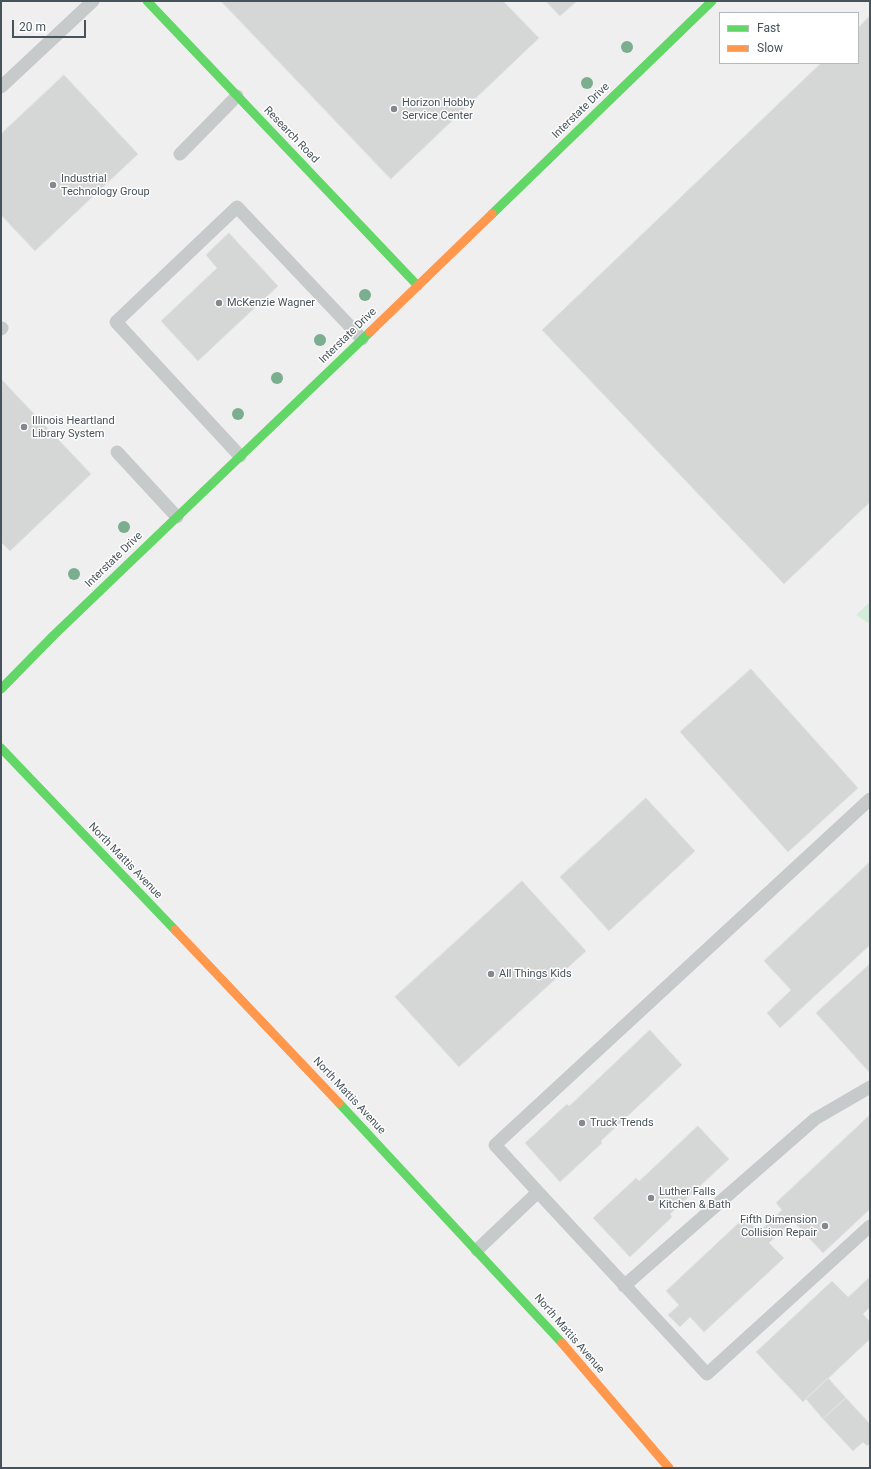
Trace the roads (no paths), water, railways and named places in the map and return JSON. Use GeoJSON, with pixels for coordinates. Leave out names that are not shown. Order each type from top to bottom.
{"type":"FeatureCollection","features":[{"type":"Feature","properties":{"kind":"street","name":"Research Road"},"geometry":{"type":"LineString","coordinates":[[147,1],[418,286]]}},
{"type":"Feature","properties":{"kind":"street","name":"Interstate Drive"},"geometry":{"type":"LineString","coordinates":[[1,689],[54,635],[418,286],[712,1]]}},
{"type":"Feature","properties":{"kind":"street","name":"North Mattis Avenue"},"geometry":{"type":"LineString","coordinates":[[1,748],[266,1024],[477,1250],[634,1425],[670,1468]]}},
{"type":"Feature","properties":{"kind":"lane"},"geometry":{"type":"LineString","coordinates":[[1,87],[93,1]]}},
{"type":"Feature","properties":{"kind":"lane"},"geometry":{"type":"LineString","coordinates":[[180,154],[237,96]]}},
{"type":"Feature","properties":{"kind":"lane"},"geometry":{"type":"LineString","coordinates":[[240,456],[116,322],[237,207],[362,339]]}},
{"type":"Feature","properties":{"kind":"lane"},"geometry":{"type":"LineString","coordinates":[[117,452],[177,517]]}},
{"type":"Feature","properties":{"kind":"lane"},"geometry":{"type":"LineString","coordinates":[[870,799],[495,1145],[707,1374],[870,1226]]}},
{"type":"Feature","properties":{"kind":"lane"},"geometry":{"type":"LineString","coordinates":[[624,1286],[814,1119],[870,1088]]}},
{"type":"Feature","properties":{"kind":"lane"},"geometry":{"type":"LineString","coordinates":[[477,1250],[538,1192]]}},
{"type":"Feature","properties":{"kind":"place","name":"Horizon Hobby Service Center"},"geometry":{"type":"Point","coordinates":[394,109]}},
{"type":"Feature","properties":{"kind":"place","name":"Industrial Technology Group"},"geometry":{"type":"Point","coordinates":[53,185]}},
{"type":"Feature","properties":{"kind":"place","name":"McKenzie Wagner"},"geometry":{"type":"Point","coordinates":[219,303]}},
{"type":"Feature","properties":{"kind":"place","name":"Illinois Heartland Library System"},"geometry":{"type":"Point","coordinates":[24,427]}},
{"type":"Feature","properties":{"kind":"place","name":"All Things Kids"},"geometry":{"type":"Point","coordinates":[491,974]}},
{"type":"Feature","properties":{"kind":"place","name":"Truck Trends"},"geometry":{"type":"Point","coordinates":[582,1123]}},
{"type":"Feature","properties":{"kind":"place","name":"Luther Falls Kitchen & Bath"},"geometry":{"type":"Point","coordinates":[651,1198]}},
{"type":"Feature","properties":{"kind":"place","name":"Fifth Dimension Collision Repair"},"geometry":{"type":"Point","coordinates":[825,1226]}}]}
